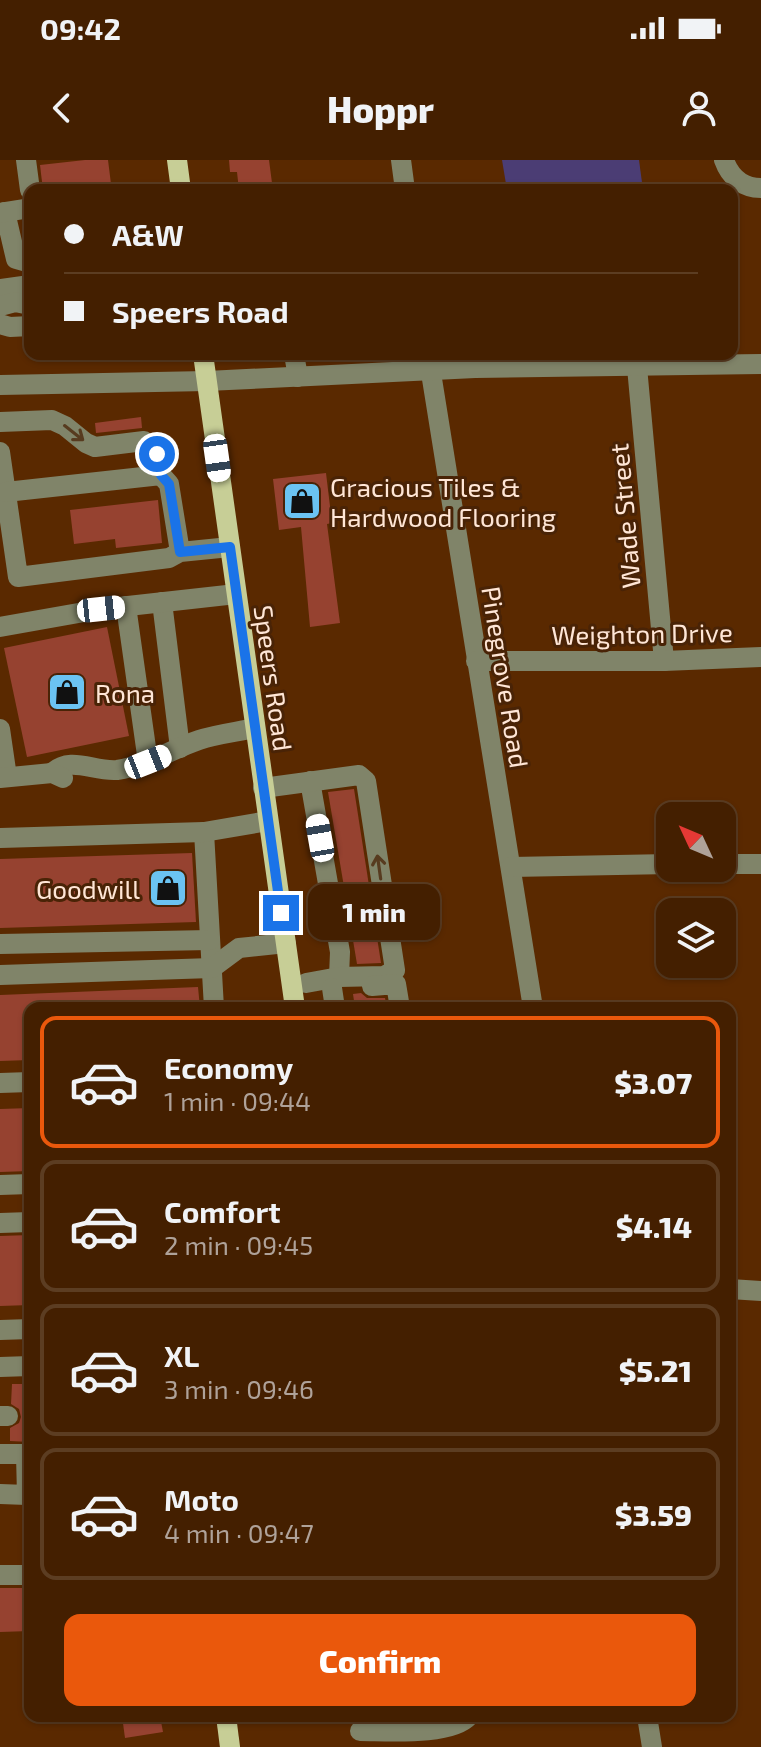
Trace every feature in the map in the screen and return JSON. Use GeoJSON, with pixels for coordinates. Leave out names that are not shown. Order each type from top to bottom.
{"type":"FeatureCollection","features":[{"type":"Feature","properties":{"kind":"main road"},"geometry":{"type":"LineString","coordinates":[[177,160],[180,184]]}},
{"type":"Feature","properties":{"kind":"main road","name":"Speers Road"},"geometry":{"type":"LineString","coordinates":[[204,360],[286,943],[299,984],[296,1002]]}},
{"type":"Feature","properties":{"kind":"main road"},"geometry":{"type":"LineString","coordinates":[[227,1722],[230,1747]]}},
{"type":"Feature","properties":{"kind":"street"},"geometry":{"type":"LineString","coordinates":[[26,160],[29,184]]}},
{"type":"Feature","properties":{"kind":"street"},"geometry":{"type":"LineString","coordinates":[[401,160],[404,184]]}},
{"type":"Feature","properties":{"kind":"street"},"geometry":{"type":"LineString","coordinates":[[724,160],[734,177],[748,188],[761,188]]}},
{"type":"Feature","properties":{"kind":"street"},"geometry":{"type":"LineString","coordinates":[[24,209],[2,212],[16,259],[24,261]]}},
{"type":"Feature","properties":{"kind":"street"},"geometry":{"type":"LineString","coordinates":[[0,289],[24,286]]}},
{"type":"Feature","properties":{"kind":"street"},"geometry":{"type":"LineString","coordinates":[[0,306],[15,302],[24,304]]}},
{"type":"Feature","properties":{"kind":"street"},"geometry":{"type":"LineString","coordinates":[[295,360],[298,377]]}},
{"type":"Feature","properties":{"kind":"street"},"geometry":{"type":"LineString","coordinates":[[0,385],[298,377],[429,362],[475,368],[761,364]]}},
{"type":"Feature","properties":{"kind":"street","name":"Pinegrove Road"},"geometry":{"type":"LineString","coordinates":[[429,362],[532,1002]]}},
{"type":"Feature","properties":{"kind":"street","name":"Wade Street"},"geometry":{"type":"LineString","coordinates":[[637,367],[664,661]]}},
{"type":"Feature","properties":{"kind":"street"},"geometry":{"type":"LineString","coordinates":[[0,422],[52,420],[95,447],[144,441],[157,454],[161,475],[169,484],[180,552]]}},
{"type":"Feature","properties":{"kind":"street"},"geometry":{"type":"LineString","coordinates":[[0,452],[18,577],[230,547]]}},
{"type":"Feature","properties":{"kind":"street"},"geometry":{"type":"LineString","coordinates":[[6,492],[161,475]]}},
{"type":"Feature","properties":{"kind":"street"},"geometry":{"type":"LineString","coordinates":[[0,627],[126,606],[236,594]]}},
{"type":"Feature","properties":{"kind":"street"},"geometry":{"type":"LineString","coordinates":[[162,602],[180,748]]}},
{"type":"Feature","properties":{"kind":"street"},"geometry":{"type":"LineString","coordinates":[[126,606],[148,762]]}},
{"type":"Feature","properties":{"kind":"street","name":"Weighton Drive"},"geometry":{"type":"LineString","coordinates":[[476,661],[664,661],[761,657]]}},
{"type":"Feature","properties":{"kind":"street"},"geometry":{"type":"LineString","coordinates":[[0,729],[3,778],[52,773],[60,778],[83,777],[93,769],[117,770],[148,762],[200,740],[255,728]]}},
{"type":"Feature","properties":{"kind":"street"},"geometry":{"type":"LineString","coordinates":[[263,788],[359,775],[366,781],[395,970],[335,991]]}},
{"type":"Feature","properties":{"kind":"street"},"geometry":{"type":"LineString","coordinates":[[310,781],[340,952],[335,991]]}},
{"type":"Feature","properties":{"kind":"street"},"geometry":{"type":"LineString","coordinates":[[0,838],[204,832],[268,821]]}},
{"type":"Feature","properties":{"kind":"street"},"geometry":{"type":"LineString","coordinates":[[204,832],[214,1002]]}},
{"type":"Feature","properties":{"kind":"street"},"geometry":{"type":"LineString","coordinates":[[511,867],[656,864]]}},
{"type":"Feature","properties":{"kind":"street"},"geometry":{"type":"LineString","coordinates":[[736,864],[761,864]]}},
{"type":"Feature","properties":{"kind":"street"},"geometry":{"type":"LineString","coordinates":[[0,944],[210,940]]}},
{"type":"Feature","properties":{"kind":"street"},"geometry":{"type":"LineString","coordinates":[[0,975],[212,968],[239,948],[286,943]]}},
{"type":"Feature","properties":{"kind":"street"},"geometry":{"type":"LineString","coordinates":[[299,984],[335,991],[396,984],[399,1002]]}},
{"type":"Feature","properties":{"kind":"street"},"geometry":{"type":"LineString","coordinates":[[0,1083],[24,1082]]}},
{"type":"Feature","properties":{"kind":"street"},"geometry":{"type":"LineString","coordinates":[[0,1185],[24,1184]]}},
{"type":"Feature","properties":{"kind":"street"},"geometry":{"type":"LineString","coordinates":[[0,1223],[24,1222]]}},
{"type":"Feature","properties":{"kind":"street"},"geometry":{"type":"LineString","coordinates":[[736,1289],[761,1291]]}},
{"type":"Feature","properties":{"kind":"street"},"geometry":{"type":"LineString","coordinates":[[0,1330],[24,1329]]}},
{"type":"Feature","properties":{"kind":"street"},"geometry":{"type":"LineString","coordinates":[[0,1367],[24,1366]]}},
{"type":"Feature","properties":{"kind":"street"},"geometry":{"type":"LineString","coordinates":[[0,1454],[24,1454]]}},
{"type":"Feature","properties":{"kind":"street"},"geometry":{"type":"LineString","coordinates":[[0,1494],[24,1495]]}},
{"type":"Feature","properties":{"kind":"street"},"geometry":{"type":"LineString","coordinates":[[0,1575],[24,1575]]}},
{"type":"Feature","properties":{"kind":"street"},"geometry":{"type":"LineString","coordinates":[[360,1731],[431,1729],[463,1722]]}},
{"type":"Feature","properties":{"kind":"street"},"geometry":{"type":"LineString","coordinates":[[648,1722],[652,1747]]}},
{"type":"Feature","properties":{"kind":"shaded area"},"geometry":{"type":"Polygon","coordinates":[[[502,160],[639,160],[642,184],[506,184],[502,160]]]}},
{"type":"Feature","properties":{"kind":"building"},"geometry":{"type":"Polygon","coordinates":[[[108,160],[111,184],[42,184],[40,165],[108,160]]]}},
{"type":"Feature","properties":{"kind":"building"},"geometry":{"type":"Polygon","coordinates":[[[229,160],[269,160],[272,183],[238,184],[237,172],[230,172],[229,160]]]}},
{"type":"Feature","properties":{"kind":"building"},"geometry":{"type":"Polygon","coordinates":[[[141,417],[142,428],[96,433],[95,423],[141,417]]]}},
{"type":"Feature","properties":{"kind":"building"},"geometry":{"type":"Polygon","coordinates":[[[326,473],[332,523],[327,524],[340,623],[310,627],[301,527],[279,530],[273,479],[326,473]]]}},
{"type":"Feature","properties":{"kind":"building"},"geometry":{"type":"Polygon","coordinates":[[[158,500],[162,543],[116,548],[115,539],[74,544],[70,510],[158,500]]]}},
{"type":"Feature","properties":{"kind":"building","name":"Rona"},"geometry":{"type":"Polygon","coordinates":[[[107,627],[129,736],[27,757],[4,648],[107,627]]]}},
{"type":"Feature","properties":{"kind":"building"},"geometry":{"type":"Polygon","coordinates":[[[354,789],[381,963],[357,964],[328,792],[354,789]]]}},
{"type":"Feature","properties":{"kind":"building"},"geometry":{"type":"Polygon","coordinates":[[[192,853],[196,922],[0,928],[0,859],[192,853]]]}},
{"type":"Feature","properties":{"kind":"building"},"geometry":{"type":"Polygon","coordinates":[[[198,987],[199,1002],[24,1002],[24,1060],[0,1061],[0,995],[198,987]]]}},
{"type":"Feature","properties":{"kind":"building"},"geometry":{"type":"Polygon","coordinates":[[[353,994],[385,998],[386,1002],[354,1002],[353,994]]]}},
{"type":"Feature","properties":{"kind":"building"},"geometry":{"type":"Polygon","coordinates":[[[24,1108],[24,1171],[0,1172],[0,1109],[24,1108]]]}},
{"type":"Feature","properties":{"kind":"building"},"geometry":{"type":"Polygon","coordinates":[[[24,1235],[24,1305],[0,1306],[0,1236],[24,1235]]]}},
{"type":"Feature","properties":{"kind":"building"},"geometry":{"type":"Polygon","coordinates":[[[12,1384],[24,1384],[24,1442],[10,1441],[10,1428],[19,1423],[21,1417],[19,1409],[11,1404],[12,1384]]]}},
{"type":"Feature","properties":{"kind":"building"},"geometry":{"type":"Polygon","coordinates":[[[0,1588],[24,1588],[24,1631],[0,1632],[0,1588]]]}},
{"type":"Feature","properties":{"kind":"building"},"geometry":{"type":"Polygon","coordinates":[[[123,1722],[161,1722],[163,1732],[125,1738],[123,1722]]]}},
{"type":"Feature","properties":{"kind":"place","name":"Gracious Tiles & Hardwood Flooring"},"geometry":{"type":"Point","coordinates":[302,501]}},
{"type":"Feature","properties":{"kind":"place","name":"Rona"},"geometry":{"type":"Point","coordinates":[67,692]}},
{"type":"Feature","properties":{"kind":"place","name":"Goodwill"},"geometry":{"type":"Point","coordinates":[168,888]}},
{"type":"Feature","properties":{"kind":"route"},"geometry":{"type":"LineString","coordinates":[[157,454],[161,475],[169,484],[180,552],[230,547],[281,913]]}}]}
